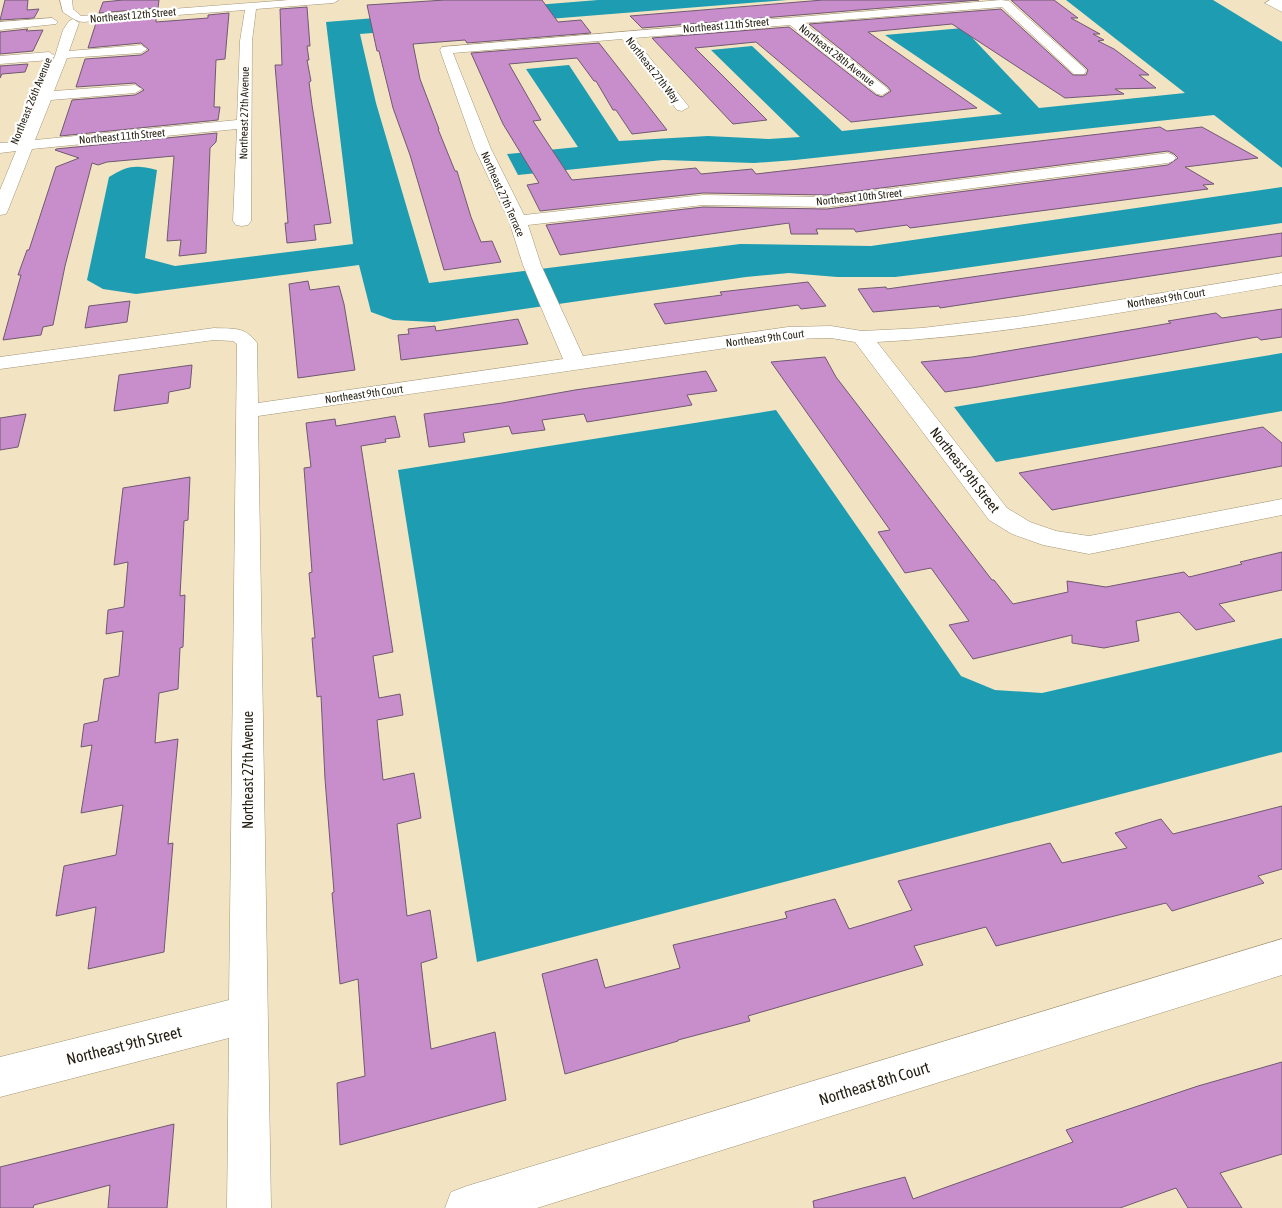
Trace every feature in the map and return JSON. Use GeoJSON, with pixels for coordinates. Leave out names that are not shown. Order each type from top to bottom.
{"type":"FeatureCollection","features":[{"type":"Feature","properties":{"kind":"street"},"geometry":{"type":"LineString","coordinates":[[0,26],[57,21],[57,0]]}},
{"type":"Feature","properties":{"kind":"street"},"geometry":{"type":"LineString","coordinates":[[66,0],[67,10],[77,20]]}},
{"type":"Feature","properties":{"kind":"street","name":"Northeast 12th Street"},"geometry":{"type":"LineString","coordinates":[[57,21],[185,5],[251,6],[333,0]]}},
{"type":"Feature","properties":{"kind":"street","name":"Northeast 11th Street"},"geometry":{"type":"LineString","coordinates":[[446,50],[1005,2],[1079,71]]}},
{"type":"Feature","properties":{"kind":"street"},"geometry":{"type":"LineString","coordinates":[[1282,2],[1271,3],[1282,9]]}},
{"type":"Feature","properties":{"kind":"street","name":"Northeast 27th Avenue"},"geometry":{"type":"LineString","coordinates":[[242,220],[246,41],[251,6]]}},
{"type":"Feature","properties":{"kind":"street","name":"Northeast 26th Avenue"},"geometry":{"type":"LineString","coordinates":[[0,176],[56,56],[69,30],[77,20]]}},
{"type":"Feature","properties":{"kind":"street","name":"Northeast 28th Avenue"},"geometry":{"type":"LineString","coordinates":[[792,20],[882,91]]}},
{"type":"Feature","properties":{"kind":"street","name":"Northeast 26th Avenue"},"geometry":{"type":"LineString","coordinates":[[0,210],[13,146],[46,96],[56,56],[59,32],[57,21]]}},
{"type":"Feature","properties":{"kind":"street","name":"Northeast 27th Way"},"geometry":{"type":"LineString","coordinates":[[625,34],[682,107]]}},
{"type":"Feature","properties":{"kind":"street","name":"Northeast 26th Avenue"},"geometry":{"type":"LineString","coordinates":[[56,56],[141,49]]}},
{"type":"Feature","properties":{"kind":"street","name":"Northeast 27th Terrace"},"geometry":{"type":"LineString","coordinates":[[446,50],[483,149],[518,221],[532,265],[576,364]]}},
{"type":"Feature","properties":{"kind":"street"},"geometry":{"type":"LineString","coordinates":[[0,60],[56,56]]}},
{"type":"Feature","properties":{"kind":"street","name":"Northeast 26th Avenue"},"geometry":{"type":"LineString","coordinates":[[46,96],[135,88]]}},
{"type":"Feature","properties":{"kind":"street","name":"Northeast 11th Street"},"geometry":{"type":"LineString","coordinates":[[13,146],[244,124]]}},
{"type":"Feature","properties":{"kind":"street","name":"Northeast 10th Street"},"geometry":{"type":"LineString","coordinates":[[518,221],[703,200],[827,202],[1168,158]]}},
{"type":"Feature","properties":{"kind":"street","name":"Northeast 9th Court"},"geometry":{"type":"LineString","coordinates":[[247,411],[788,333],[831,332],[862,337],[922,334],[1022,322],[1282,279]]}},
{"type":"Feature","properties":{"kind":"street","name":"Northeast 27th Avenue"},"geometry":{"type":"LineString","coordinates":[[0,363],[214,334],[239,335],[247,343],[249,1208]]}},
{"type":"Feature","properties":{"kind":"street","name":"Northeast 9th Street"},"geometry":{"type":"LineString","coordinates":[[862,337],[998,514],[1021,528],[1052,539],[1090,545],[1282,508]]}},
{"type":"Feature","properties":{"kind":"street","name":"Northeast 8th Court"},"geometry":{"type":"LineString","coordinates":[[467,1208],[1282,957]]}},
{"type":"Feature","properties":{"kind":"street","name":"Northeast 9th Street"},"geometry":{"type":"LineString","coordinates":[[0,1077],[248,1014]]}},
{"type":"Feature","properties":{"kind":"water"},"geometry":{"type":"Polygon","coordinates":[[[598,0],[787,0],[360,34],[376,103],[429,283],[740,244],[871,246],[1282,187],[1282,223],[895,277],[837,277],[789,273],[746,277],[434,322],[393,320],[371,312],[359,265],[136,294],[103,289],[87,280],[109,177],[132,167],[157,170],[145,258],[175,266],[353,244],[326,22],[598,0]]]}},
{"type":"Feature","properties":{"kind":"water"},"geometry":{"type":"Polygon","coordinates":[[[1066,0],[1213,0],[1282,42],[1282,168],[1214,115],[754,163],[663,160],[518,175],[507,154],[578,147],[526,69],[569,65],[619,141],[708,136],[769,139],[800,137],[711,50],[752,46],[842,131],[1002,114],[885,35],[963,28],[1039,108],[1185,93],[1066,0]]]}},
{"type":"Feature","properties":{"kind":"water"},"geometry":{"type":"Polygon","coordinates":[[[1282,353],[1282,411],[996,462],[954,407],[1282,353]]]}},
{"type":"Feature","properties":{"kind":"water"},"geometry":{"type":"Polygon","coordinates":[[[776,410],[961,676],[995,690],[1042,693],[1282,638],[1282,752],[477,962],[398,470],[776,410]]]}},
{"type":"Feature","properties":{"kind":"building"},"geometry":{"type":"Polygon","coordinates":[[[5,0],[28,0],[27,10],[39,9],[34,18],[0,20],[5,0]]]}},
{"type":"Feature","properties":{"kind":"building"},"geometry":{"type":"Polygon","coordinates":[[[159,0],[158,8],[99,13],[103,2],[159,0]]]}},
{"type":"Feature","properties":{"kind":"building"},"geometry":{"type":"Polygon","coordinates":[[[445,0],[542,0],[558,22],[581,20],[591,33],[467,43],[465,40],[413,44],[420,79],[438,129],[455,171],[457,171],[481,242],[492,241],[501,262],[444,270],[410,155],[393,108],[379,51],[377,51],[367,5],[445,0]]]}},
{"type":"Feature","properties":{"kind":"building"},"geometry":{"type":"Polygon","coordinates":[[[823,0],[979,0],[642,28],[630,16],[823,0]]]}},
{"type":"Feature","properties":{"kind":"building"},"geometry":{"type":"Polygon","coordinates":[[[1011,0],[1054,0],[1078,18],[1071,18],[1100,34],[1093,34],[1104,40],[1098,41],[1114,49],[1149,75],[1139,75],[1156,88],[1115,89],[1124,94],[1065,98],[952,24],[868,32],[977,108],[851,122],[756,42],[695,48],[767,120],[733,124],[652,38],[789,27],[876,95],[882,97],[891,91],[888,87],[809,24],[1001,9],[1073,75],[1086,75],[1088,70],[1085,67],[1011,0]]]}},
{"type":"Feature","properties":{"kind":"building"},"geometry":{"type":"Polygon","coordinates":[[[307,7],[310,46],[307,46],[309,60],[307,60],[311,81],[309,82],[331,223],[314,225],[316,240],[287,243],[285,223],[288,223],[275,65],[282,65],[280,9],[307,7]]]}},
{"type":"Feature","properties":{"kind":"building"},"geometry":{"type":"Polygon","coordinates":[[[229,13],[225,59],[216,60],[214,107],[220,107],[218,120],[60,136],[72,100],[135,95],[144,90],[135,83],[76,87],[85,59],[141,55],[149,50],[141,43],[88,48],[96,23],[156,18],[156,22],[208,18],[208,15],[229,13]]]}},
{"type":"Feature","properties":{"kind":"building"},"geometry":{"type":"Polygon","coordinates":[[[28,29],[26,31],[43,30],[33,51],[0,54],[0,32],[28,29]]]}},
{"type":"Feature","properties":{"kind":"building"},"geometry":{"type":"Polygon","coordinates":[[[599,43],[667,130],[632,134],[616,110],[613,110],[596,81],[594,81],[577,58],[509,64],[541,120],[533,121],[572,180],[696,168],[701,174],[752,169],[756,174],[1160,127],[1167,131],[1202,127],[1258,158],[1185,167],[1214,184],[1203,185],[1208,189],[910,228],[907,225],[856,232],[854,229],[816,229],[818,234],[791,234],[789,223],[560,255],[546,225],[703,207],[827,209],[1168,165],[1178,158],[1168,151],[827,195],[703,193],[540,211],[527,185],[539,183],[503,124],[471,53],[599,43]]]}},
{"type":"Feature","properties":{"kind":"building"},"geometry":{"type":"Polygon","coordinates":[[[28,64],[25,72],[2,74],[0,78],[0,66],[28,64]]]}},
{"type":"Feature","properties":{"kind":"building"},"geometry":{"type":"Polygon","coordinates":[[[217,133],[216,142],[210,148],[206,253],[179,256],[181,240],[167,241],[174,156],[107,162],[98,165],[92,163],[65,266],[53,325],[43,327],[41,335],[3,340],[21,275],[18,275],[27,250],[29,250],[56,167],[79,158],[56,149],[217,133]]]}},
{"type":"Feature","properties":{"kind":"building"},"geometry":{"type":"Polygon","coordinates":[[[1282,233],[1282,256],[940,308],[939,306],[873,312],[858,289],[886,287],[887,289],[1282,233]]]}},
{"type":"Feature","properties":{"kind":"building"},"geometry":{"type":"Polygon","coordinates":[[[308,281],[310,290],[339,286],[344,304],[355,370],[298,378],[289,284],[308,281]]]}},
{"type":"Feature","properties":{"kind":"building"},"geometry":{"type":"Polygon","coordinates":[[[808,282],[826,306],[801,309],[798,305],[665,324],[654,304],[722,295],[720,292],[808,282]]]}},
{"type":"Feature","properties":{"kind":"building"},"geometry":{"type":"Polygon","coordinates":[[[130,301],[127,322],[85,328],[89,306],[130,301]]]}},
{"type":"Feature","properties":{"kind":"building"},"geometry":{"type":"Polygon","coordinates":[[[1282,309],[1282,337],[1261,340],[1257,337],[945,392],[921,362],[972,357],[1171,323],[1168,321],[1216,313],[1222,318],[1282,309]]]}},
{"type":"Feature","properties":{"kind":"building"},"geometry":{"type":"Polygon","coordinates":[[[518,319],[528,344],[401,360],[398,335],[409,334],[408,329],[435,326],[436,331],[518,319]]]}},
{"type":"Feature","properties":{"kind":"building"},"geometry":{"type":"Polygon","coordinates":[[[825,357],[836,377],[992,580],[994,580],[1013,604],[1068,592],[1067,581],[1106,587],[1184,572],[1189,577],[1282,552],[1282,590],[1219,604],[1235,621],[1196,630],[1179,612],[1136,621],[1139,641],[1104,648],[1072,643],[1072,635],[973,659],[949,625],[969,621],[931,568],[905,573],[878,532],[890,530],[771,362],[825,357]]]}},
{"type":"Feature","properties":{"kind":"building"},"geometry":{"type":"Polygon","coordinates":[[[192,365],[190,388],[169,392],[168,403],[114,411],[119,375],[192,365]]]}},
{"type":"Feature","properties":{"kind":"building"},"geometry":{"type":"Polygon","coordinates":[[[706,371],[717,391],[687,395],[692,405],[587,422],[584,414],[542,420],[545,430],[512,434],[509,426],[463,433],[465,442],[429,447],[424,414],[706,371]]]}},
{"type":"Feature","properties":{"kind":"building"},"geometry":{"type":"Polygon","coordinates":[[[26,414],[18,447],[0,450],[0,418],[26,414]]]}},
{"type":"Feature","properties":{"kind":"building"},"geometry":{"type":"Polygon","coordinates":[[[395,416],[400,437],[385,439],[386,442],[361,446],[393,652],[373,656],[379,698],[400,694],[403,715],[377,720],[383,780],[414,773],[421,818],[397,824],[407,916],[430,910],[437,958],[421,963],[431,1049],[495,1032],[506,1100],[340,1145],[337,1083],[365,1076],[358,979],[340,984],[332,893],[334,892],[325,779],[321,696],[317,697],[312,638],[315,638],[309,573],[312,572],[304,468],[311,467],[306,423],[335,419],[336,426],[395,416]]]}},
{"type":"Feature","properties":{"kind":"building"},"geometry":{"type":"Polygon","coordinates":[[[1263,427],[1282,443],[1282,466],[1052,510],[1019,473],[1263,427]]]}},
{"type":"Feature","properties":{"kind":"building"},"geometry":{"type":"Polygon","coordinates":[[[190,477],[188,520],[184,521],[180,596],[185,595],[183,647],[180,648],[178,689],[159,693],[155,743],[178,739],[168,844],[173,843],[164,952],[88,969],[96,907],[56,916],[64,866],[116,855],[123,805],[81,813],[92,745],[81,747],[84,724],[98,721],[104,679],[119,676],[123,631],[106,634],[108,610],[124,607],[128,562],[114,565],[123,488],[190,477]]]}},
{"type":"Feature","properties":{"kind":"building"},"geometry":{"type":"Polygon","coordinates":[[[1282,806],[1282,869],[1258,876],[1264,883],[1172,911],[1166,903],[996,946],[986,927],[914,946],[923,965],[748,1016],[750,1021],[678,1040],[565,1074],[542,974],[597,959],[605,988],[680,968],[673,945],[787,918],[785,912],[835,899],[849,929],[912,910],[898,881],[1050,843],[1062,863],[1127,848],[1115,833],[1161,819],[1173,834],[1282,806]]]}},
{"type":"Feature","properties":{"kind":"building"},"geometry":{"type":"Polygon","coordinates":[[[1282,1062],[1282,1154],[1220,1173],[1242,1208],[1188,1208],[1176,1188],[1120,1208],[814,1208],[813,1201],[905,1177],[913,1199],[1073,1142],[1066,1130],[1198,1086],[1282,1062]]]}},
{"type":"Feature","properties":{"kind":"building"},"geometry":{"type":"Polygon","coordinates":[[[174,1124],[167,1208],[108,1208],[110,1185],[34,1205],[33,1208],[0,1208],[0,1167],[174,1124]]]}}]}
